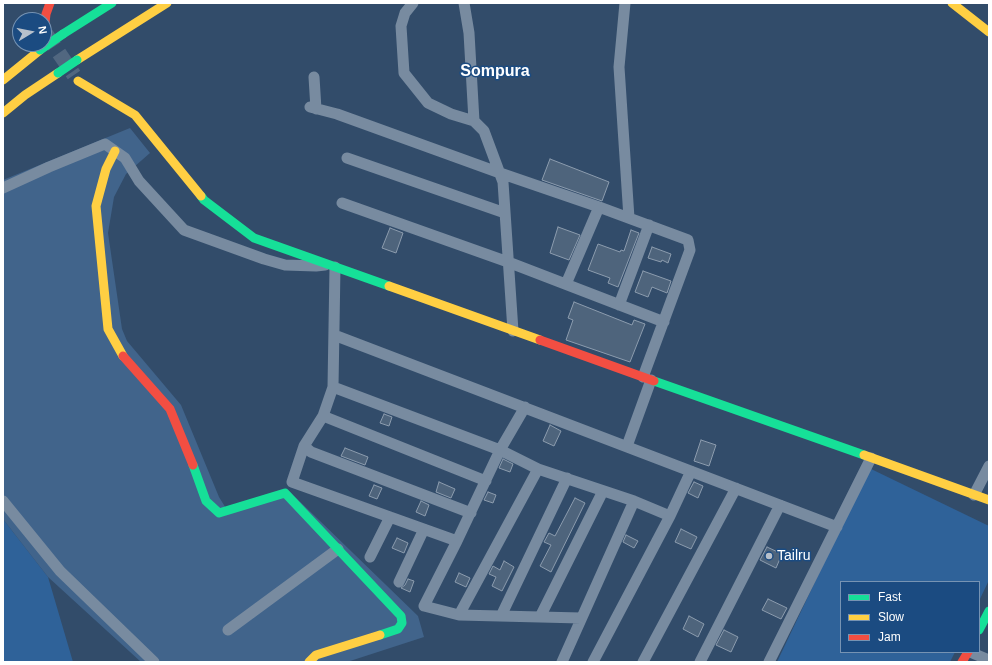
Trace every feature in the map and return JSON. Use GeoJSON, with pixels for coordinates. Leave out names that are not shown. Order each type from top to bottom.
{"type":"FeatureCollection","features":[{"type":"Feature","properties":{"kind":"main road"},"geometry":{"type":"LineString","coordinates":[[3,80],[40,50],[112,3]]}},
{"type":"Feature","properties":{"kind":"main road"},"geometry":{"type":"LineString","coordinates":[[3,113],[25,95],[58,72],[167,3]]}},
{"type":"Feature","properties":{"kind":"main road"},"geometry":{"type":"LineString","coordinates":[[952,3],[989,32]]}},
{"type":"Feature","properties":{"kind":"main road"},"geometry":{"type":"LineString","coordinates":[[78,81],[135,115],[204,200],[254,238],[989,500]]}},
{"type":"Feature","properties":{"kind":"main road"},"geometry":{"type":"LineString","coordinates":[[115,151],[106,169],[96,206],[108,329],[120,354],[170,409],[200,481],[206,501],[219,513],[285,493],[402,616],[402,623],[398,629],[316,655],[308,662]]}},
{"type":"Feature","properties":{"kind":"main road"},"geometry":{"type":"LineString","coordinates":[[980,628],[989,611]]}},
{"type":"Feature","properties":{"kind":"main road"},"geometry":{"type":"LineString","coordinates":[[962,662],[968,653]]}},
{"type":"Feature","properties":{"kind":"street"},"geometry":{"type":"LineString","coordinates":[[413,3],[405,13],[401,26],[404,73],[428,103],[451,114],[474,121],[484,131],[503,182],[513,330]]}},
{"type":"Feature","properties":{"kind":"street"},"geometry":{"type":"LineString","coordinates":[[464,3],[469,33],[474,121]]}},
{"type":"Feature","properties":{"kind":"street"},"geometry":{"type":"LineString","coordinates":[[625,3],[619,67],[629,218]]}},
{"type":"Feature","properties":{"kind":"street"},"geometry":{"type":"LineString","coordinates":[[314,78],[313,108],[336,114],[688,240],[690,250],[664,322],[627,446]]}},
{"type":"Feature","properties":{"kind":"street"},"geometry":{"type":"LineString","coordinates":[[3,188],[105,144],[125,158],[139,181],[184,230],[264,260],[285,265],[332,266],[334,334],[332,387],[323,416],[304,446],[292,482],[457,541]]}},
{"type":"Feature","properties":{"kind":"street"},"geometry":{"type":"LineString","coordinates":[[347,158],[505,213]]}},
{"type":"Feature","properties":{"kind":"street"},"geometry":{"type":"LineString","coordinates":[[342,203],[508,262],[664,322]]}},
{"type":"Feature","properties":{"kind":"street"},"geometry":{"type":"LineString","coordinates":[[566,284],[599,207]]}},
{"type":"Feature","properties":{"kind":"street"},"geometry":{"type":"LineString","coordinates":[[619,305],[649,225]]}},
{"type":"Feature","properties":{"kind":"street"},"geometry":{"type":"LineString","coordinates":[[334,334],[837,527]]}},
{"type":"Feature","properties":{"kind":"street"},"geometry":{"type":"LineString","coordinates":[[332,387],[500,450],[538,468],[634,501],[670,516]]}},
{"type":"Feature","properties":{"kind":"street"},"geometry":{"type":"LineString","coordinates":[[525,407],[500,450],[424,606],[459,615],[581,618]]}},
{"type":"Feature","properties":{"kind":"street"},"geometry":{"type":"LineString","coordinates":[[323,416],[486,481]]}},
{"type":"Feature","properties":{"kind":"street"},"geometry":{"type":"LineString","coordinates":[[304,446],[311,452],[470,513]]}},
{"type":"Feature","properties":{"kind":"street"},"geometry":{"type":"LineString","coordinates":[[769,662],[871,458]]}},
{"type":"Feature","properties":{"kind":"street"},"geometry":{"type":"LineString","coordinates":[[974,495],[989,466]]}},
{"type":"Feature","properties":{"kind":"street"},"geometry":{"type":"LineString","coordinates":[[459,615],[538,468]]}},
{"type":"Feature","properties":{"kind":"street"},"geometry":{"type":"LineString","coordinates":[[593,662],[692,471]]}},
{"type":"Feature","properties":{"kind":"street"},"geometry":{"type":"LineString","coordinates":[[501,616],[568,478]]}},
{"type":"Feature","properties":{"kind":"street"},"geometry":{"type":"LineString","coordinates":[[643,662],[736,488]]}},
{"type":"Feature","properties":{"kind":"street"},"geometry":{"type":"LineString","coordinates":[[540,617],[603,491]]}},
{"type":"Feature","properties":{"kind":"street"},"geometry":{"type":"LineString","coordinates":[[3,501],[60,571],[154,662]]}},
{"type":"Feature","properties":{"kind":"street"},"geometry":{"type":"LineString","coordinates":[[562,662],[634,501]]}},
{"type":"Feature","properties":{"kind":"street"},"geometry":{"type":"LineString","coordinates":[[700,662],[780,505]]}},
{"type":"Feature","properties":{"kind":"street"},"geometry":{"type":"LineString","coordinates":[[370,557],[390,517]]}},
{"type":"Feature","properties":{"kind":"street"},"geometry":{"type":"LineString","coordinates":[[400,582],[424,529]]}},
{"type":"Feature","properties":{"kind":"street"},"geometry":{"type":"LineString","coordinates":[[228,630],[338,549]]}},
{"type":"Feature","properties":{"kind":"street"},"geometry":{"type":"LineString","coordinates":[[972,653],[989,660]]}},
{"type":"Feature","properties":{"kind":"shaded area"},"geometry":{"type":"Polygon","coordinates":[[[130,128],[150,153],[126,174],[114,197],[108,233],[122,329],[127,341],[181,405],[219,497],[227,510],[287,489],[418,616],[424,637],[347,662],[141,662],[48,577],[3,519],[3,180],[130,128]]]}},
{"type":"Feature","properties":{"kind":"shaded area"},"geometry":{"type":"Polygon","coordinates":[[[869,468],[989,526],[989,580],[980,599],[980,581],[840,581],[840,653],[954,653],[950,662],[777,662],[869,468]]]}},
{"type":"Feature","properties":{"kind":"shaded area"},"geometry":{"type":"Polygon","coordinates":[[[3,519],[48,577],[73,662],[3,662],[3,519]]]}},
{"type":"Feature","properties":{"kind":"building"},"geometry":{"type":"Polygon","coordinates":[[[550,159],[609,182],[602,201],[542,180],[550,159]]]}},
{"type":"Feature","properties":{"kind":"building"},"geometry":{"type":"Polygon","coordinates":[[[558,227],[580,235],[569,260],[550,253],[558,227]]]}},
{"type":"Feature","properties":{"kind":"building"},"geometry":{"type":"Polygon","coordinates":[[[390,228],[403,233],[396,253],[382,248],[390,228]]]}},
{"type":"Feature","properties":{"kind":"building"},"geometry":{"type":"Polygon","coordinates":[[[631,230],[639,233],[618,287],[608,283],[610,278],[588,270],[598,244],[620,252],[621,250],[624,251],[631,230]]]}},
{"type":"Feature","properties":{"kind":"building"},"geometry":{"type":"Polygon","coordinates":[[[652,247],[671,254],[668,263],[662,260],[661,262],[648,258],[652,247]]]}},
{"type":"Feature","properties":{"kind":"building"},"geometry":{"type":"Polygon","coordinates":[[[643,271],[671,281],[667,293],[652,287],[648,297],[635,292],[643,271]]]}},
{"type":"Feature","properties":{"kind":"building"},"geometry":{"type":"Polygon","coordinates":[[[574,302],[632,325],[634,320],[645,324],[630,362],[566,340],[573,320],[568,318],[574,302]]]}},
{"type":"Feature","properties":{"kind":"building"},"geometry":{"type":"Polygon","coordinates":[[[384,414],[392,417],[389,426],[380,423],[384,414]]]}},
{"type":"Feature","properties":{"kind":"building"},"geometry":{"type":"Polygon","coordinates":[[[550,425],[561,431],[554,446],[543,441],[550,425]]]}},
{"type":"Feature","properties":{"kind":"building"},"geometry":{"type":"Polygon","coordinates":[[[701,440],[716,445],[709,466],[694,461],[701,440]]]}},
{"type":"Feature","properties":{"kind":"building"},"geometry":{"type":"Polygon","coordinates":[[[345,448],[368,457],[365,465],[341,456],[345,448]]]}},
{"type":"Feature","properties":{"kind":"building"},"geometry":{"type":"Polygon","coordinates":[[[503,459],[513,464],[510,472],[499,468],[503,459]]]}},
{"type":"Feature","properties":{"kind":"building"},"geometry":{"type":"Polygon","coordinates":[[[439,482],[455,489],[451,498],[436,492],[439,482]]]}},
{"type":"Feature","properties":{"kind":"building"},"geometry":{"type":"Polygon","coordinates":[[[694,482],[703,486],[698,498],[688,493],[694,482]]]}},
{"type":"Feature","properties":{"kind":"building"},"geometry":{"type":"Polygon","coordinates":[[[374,485],[382,488],[377,499],[369,496],[374,485]]]}},
{"type":"Feature","properties":{"kind":"building"},"geometry":{"type":"Polygon","coordinates":[[[488,492],[496,495],[493,503],[484,500],[488,492]]]}},
{"type":"Feature","properties":{"kind":"building"},"geometry":{"type":"Polygon","coordinates":[[[575,498],[585,503],[551,572],[540,566],[551,545],[544,542],[549,533],[555,536],[575,498]]]}},
{"type":"Feature","properties":{"kind":"building"},"geometry":{"type":"Polygon","coordinates":[[[421,501],[429,505],[425,516],[416,512],[421,501]]]}},
{"type":"Feature","properties":{"kind":"building"},"geometry":{"type":"Polygon","coordinates":[[[681,529],[697,537],[691,549],[675,542],[681,529]]]}},
{"type":"Feature","properties":{"kind":"building"},"geometry":{"type":"Polygon","coordinates":[[[626,535],[638,541],[634,548],[623,542],[626,535]]]}},
{"type":"Feature","properties":{"kind":"building"},"geometry":{"type":"Polygon","coordinates":[[[397,538],[408,543],[404,553],[392,548],[397,538]]]}},
{"type":"Feature","properties":{"kind":"building","name":"Tailru"},"geometry":{"type":"Polygon","coordinates":[[[767,547],[782,554],[776,568],[760,560],[767,547]]]}},
{"type":"Feature","properties":{"kind":"building"},"geometry":{"type":"Polygon","coordinates":[[[504,561],[514,567],[502,591],[492,586],[496,577],[489,574],[493,566],[500,570],[504,561]]]}},
{"type":"Feature","properties":{"kind":"building"},"geometry":{"type":"Polygon","coordinates":[[[459,573],[470,578],[466,587],[455,582],[459,573]]]}},
{"type":"Feature","properties":{"kind":"building"},"geometry":{"type":"Polygon","coordinates":[[[408,579],[414,581],[410,592],[401,588],[405,585],[408,579]]]}},
{"type":"Feature","properties":{"kind":"building"},"geometry":{"type":"Polygon","coordinates":[[[768,599],[787,608],[781,619],[762,610],[768,599]]]}},
{"type":"Feature","properties":{"kind":"building"},"geometry":{"type":"Polygon","coordinates":[[[689,616],[704,624],[698,637],[683,629],[689,616]]]}},
{"type":"Feature","properties":{"kind":"building"},"geometry":{"type":"Polygon","coordinates":[[[724,630],[738,637],[731,652],[716,645],[724,630]]]}},
{"type":"Feature","properties":{"kind":"tunnel"},"geometry":{"type":"LineString","coordinates":[[52,43],[74,75]]}},
{"type":"Feature","properties":{"kind":"traffic: fast"},"geometry":{"type":"LineString","coordinates":[[63,34],[112,3]]}},
{"type":"Feature","properties":{"kind":"traffic: fast"},"geometry":{"type":"LineString","coordinates":[[52,42],[63,34]]}},
{"type":"Feature","properties":{"kind":"traffic: fast"},"geometry":{"type":"LineString","coordinates":[[58,73],[77,60]]}},
{"type":"Feature","properties":{"kind":"traffic: fast"},"geometry":{"type":"LineString","coordinates":[[201,196],[204,200],[254,238],[389,286]]}},
{"type":"Feature","properties":{"kind":"traffic: fast"},"geometry":{"type":"LineString","coordinates":[[654,381],[864,455]]}},
{"type":"Feature","properties":{"kind":"traffic: fast"},"geometry":{"type":"LineString","coordinates":[[193,465],[206,501],[219,513],[285,493],[401,616],[402,623],[398,629],[380,635]]}},
{"type":"Feature","properties":{"kind":"traffic: fast"},"geometry":{"type":"LineString","coordinates":[[980,628],[989,611]]}},
{"type":"Feature","properties":{"kind":"traffic: slow"},"geometry":{"type":"LineString","coordinates":[[77,60],[167,3]]}},
{"type":"Feature","properties":{"kind":"traffic: slow"},"geometry":{"type":"LineString","coordinates":[[952,3],[989,32]]}},
{"type":"Feature","properties":{"kind":"traffic: slow"},"geometry":{"type":"LineString","coordinates":[[3,80],[38,52]]}},
{"type":"Feature","properties":{"kind":"traffic: slow"},"geometry":{"type":"LineString","coordinates":[[3,113],[25,95],[58,73]]}},
{"type":"Feature","properties":{"kind":"traffic: slow"},"geometry":{"type":"LineString","coordinates":[[78,81],[135,115],[201,196]]}},
{"type":"Feature","properties":{"kind":"traffic: slow"},"geometry":{"type":"LineString","coordinates":[[115,151],[106,169],[96,206],[108,329],[123,356]]}},
{"type":"Feature","properties":{"kind":"traffic: slow"},"geometry":{"type":"LineString","coordinates":[[389,286],[540,340]]}},
{"type":"Feature","properties":{"kind":"traffic: slow"},"geometry":{"type":"LineString","coordinates":[[864,455],[989,500]]}},
{"type":"Feature","properties":{"kind":"traffic: slow"},"geometry":{"type":"LineString","coordinates":[[309,662],[316,655],[380,635]]}},
{"type":"Feature","properties":{"kind":"traffic: jam"},"geometry":{"type":"LineString","coordinates":[[47,12],[50,3]]}},
{"type":"Feature","properties":{"kind":"traffic: jam"},"geometry":{"type":"LineString","coordinates":[[540,340],[654,381]]}},
{"type":"Feature","properties":{"kind":"traffic: jam"},"geometry":{"type":"LineString","coordinates":[[123,356],[170,409],[193,465]]}},
{"type":"Feature","properties":{"kind":"traffic: jam"},"geometry":{"type":"LineString","coordinates":[[962,662],[967,653]]}},
{"type":"Feature","properties":{"kind":"place","name":"Tailru"},"geometry":{"type":"Point","coordinates":[769,556]}},
{"type":"Feature","properties":{"kind":"district","name":"Sompura"},"geometry":{"type":"Point","coordinates":[495,72]}}]}
